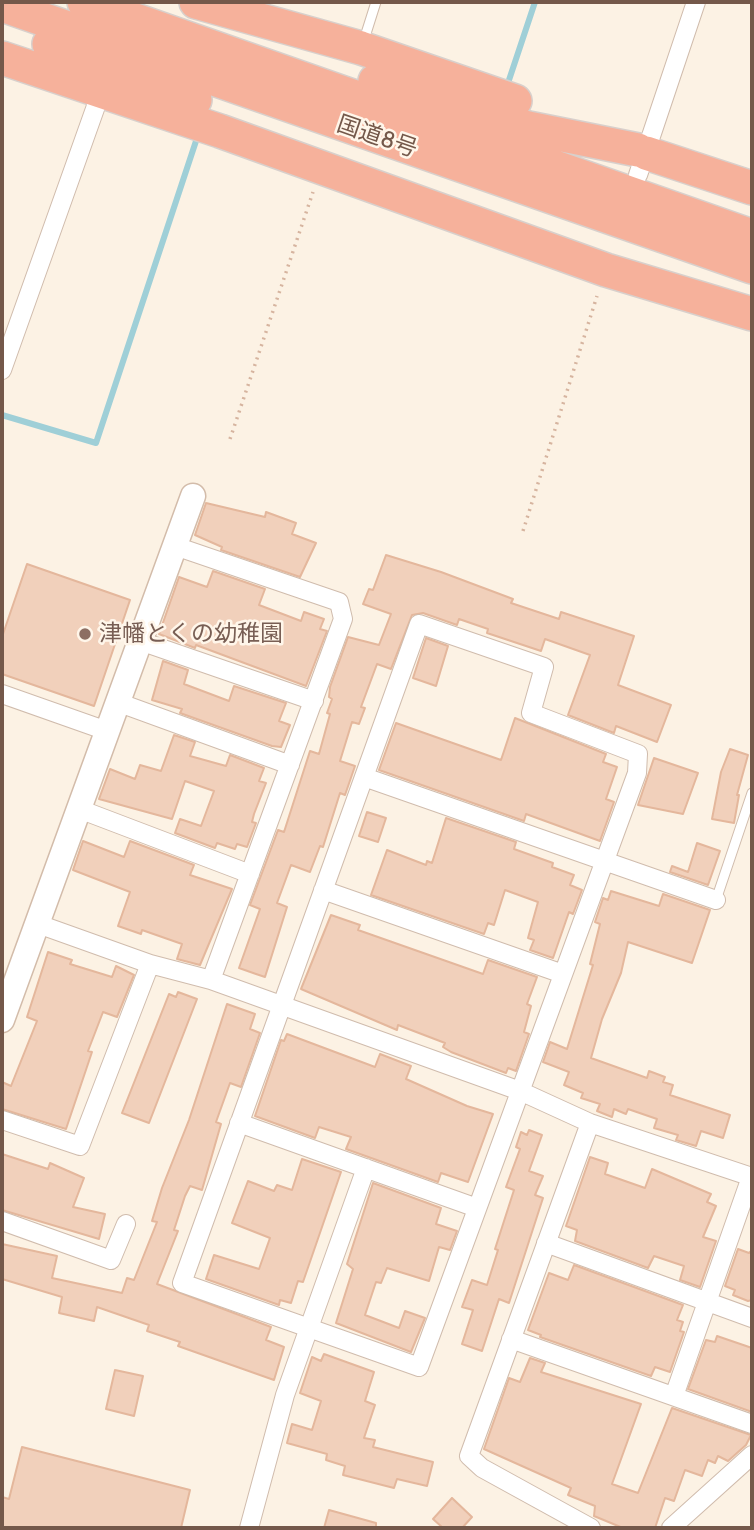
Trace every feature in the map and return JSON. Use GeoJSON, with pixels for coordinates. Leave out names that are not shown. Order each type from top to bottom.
{"type":"FeatureCollection","features":[{"type":"Feature","properties":{"kind":"highway","name":"国道8号"},"geometry":{"type":"LineString","coordinates":[[84,2],[752,236]]}},
{"type":"Feature","properties":{"kind":"highway"},"geometry":{"type":"LineString","coordinates":[[122,2],[528,128],[752,188]]}},
{"type":"Feature","properties":{"kind":"highway"},"geometry":{"type":"LineString","coordinates":[[196,2],[361,48],[597,129],[640,159]]}},
{"type":"Feature","properties":{"kind":"highway","name":"国道8号"},"geometry":{"type":"LineString","coordinates":[[2,5],[752,267]]}},
{"type":"Feature","properties":{"kind":"highway"},"geometry":{"type":"LineString","coordinates":[[2,24],[98,65],[274,128],[463,202],[612,254],[651,270],[664,286]]}},
{"type":"Feature","properties":{"kind":"highway"},"geometry":{"type":"LineString","coordinates":[[2,58],[606,270],[752,314]]}},
{"type":"Feature","properties":{"kind":"street"},"geometry":{"type":"LineString","coordinates":[[640,159],[696,2]]}},
{"type":"Feature","properties":{"kind":"street"},"geometry":{"type":"LineString","coordinates":[[2,370],[101,92]]}},
{"type":"Feature","properties":{"kind":"street"},"geometry":{"type":"LineString","coordinates":[[2,1020],[193,496]]}},
{"type":"Feature","properties":{"kind":"street"},"geometry":{"type":"LineString","coordinates":[[174,546],[339,602],[343,619],[211,980]]}},
{"type":"Feature","properties":{"kind":"street"},"geometry":{"type":"LineString","coordinates":[[419,624],[544,667],[531,713],[638,754],[637,773],[419,1367],[182,1283],[364,778],[419,624]]}},
{"type":"Feature","properties":{"kind":"street"},"geometry":{"type":"LineString","coordinates":[[140,641],[314,701]]}},
{"type":"Feature","properties":{"kind":"street"},"geometry":{"type":"LineString","coordinates":[[2,694],[107,731]]}},
{"type":"Feature","properties":{"kind":"street"},"geometry":{"type":"LineString","coordinates":[[117,702],[290,765]]}},
{"type":"Feature","properties":{"kind":"street"},"geometry":{"type":"LineString","coordinates":[[364,778],[716,900]]}},
{"type":"Feature","properties":{"kind":"street"},"geometry":{"type":"LineString","coordinates":[[79,809],[250,874]]}},
{"type":"Feature","properties":{"kind":"street"},"geometry":{"type":"LineString","coordinates":[[323,890],[563,974]]}},
{"type":"Feature","properties":{"kind":"street"},"geometry":{"type":"LineString","coordinates":[[38,924],[150,964],[211,980],[520,1091],[590,1123],[752,1177],[705,1301],[674,1396]]}},
{"type":"Feature","properties":{"kind":"street"},"geometry":{"type":"LineString","coordinates":[[2,1120],[80,1146],[150,964]]}},
{"type":"Feature","properties":{"kind":"street"},"geometry":{"type":"LineString","coordinates":[[239,1123],[477,1208]]}},
{"type":"Feature","properties":{"kind":"street"},"geometry":{"type":"LineString","coordinates":[[590,1123],[469,1456],[482,1468],[591,1528]]}},
{"type":"Feature","properties":{"kind":"street"},"geometry":{"type":"LineString","coordinates":[[249,1528],[285,1395],[366,1168]]}},
{"type":"Feature","properties":{"kind":"street"},"geometry":{"type":"LineString","coordinates":[[2,1222],[111,1259],[126,1224]]}},
{"type":"Feature","properties":{"kind":"street"},"geometry":{"type":"LineString","coordinates":[[546,1243],[752,1318]]}},
{"type":"Feature","properties":{"kind":"street"},"geometry":{"type":"LineString","coordinates":[[511,1339],[752,1424]]}},
{"type":"Feature","properties":{"kind":"street"},"geometry":{"type":"LineString","coordinates":[[671,1528],[752,1454]]}},
{"type":"Feature","properties":{"kind":"lane"},"geometry":{"type":"LineString","coordinates":[[361,48],[376,2]]}},
{"type":"Feature","properties":{"kind":"lane"},"geometry":{"type":"LineString","coordinates":[[716,900],[752,793]]}},
{"type":"Feature","properties":{"kind":"path"},"geometry":{"type":"LineString","coordinates":[[230,439],[321,168]]}},
{"type":"Feature","properties":{"kind":"path"},"geometry":{"type":"LineString","coordinates":[[523,531],[606,270]]}},
{"type":"Feature","properties":{"kind":"building"},"geometry":{"type":"Polygon","coordinates":[[[206,503],[265,517],[266,512],[296,523],[292,534],[316,543],[300,577],[221,550],[222,547],[195,535],[206,503]]]}},
{"type":"Feature","properties":{"kind":"building"},"geometry":{"type":"Polygon","coordinates":[[[386,555],[441,572],[513,599],[511,603],[559,619],[561,612],[634,636],[618,685],[671,705],[657,742],[616,726],[614,733],[568,715],[590,655],[545,639],[541,651],[487,633],[488,629],[459,619],[457,625],[423,613],[412,615],[391,669],[377,664],[361,707],[365,708],[359,724],[352,722],[340,761],[355,766],[345,795],[340,793],[323,847],[320,846],[310,872],[291,865],[277,903],[287,907],[265,977],[239,968],[260,909],[250,905],[278,830],[284,832],[310,751],[319,754],[330,714],[327,713],[332,699],[329,697],[330,687],[348,637],[379,645],[391,614],[363,604],[369,589],[373,590],[386,555]]]}},
{"type":"Feature","properties":{"kind":"building"},"geometry":{"type":"Polygon","coordinates":[[[27,564],[130,600],[94,706],[2,674],[2,637],[27,564]]]}},
{"type":"Feature","properties":{"kind":"building"},"geometry":{"type":"Polygon","coordinates":[[[213,571],[265,589],[259,605],[301,621],[304,612],[324,619],[320,629],[327,631],[306,686],[159,634],[179,577],[207,587],[213,571]]]}},
{"type":"Feature","properties":{"kind":"building"},"geometry":{"type":"Polygon","coordinates":[[[426,638],[448,646],[436,686],[413,678],[426,638]]]}},
{"type":"Feature","properties":{"kind":"building"},"geometry":{"type":"Polygon","coordinates":[[[163,661],[188,670],[184,684],[229,701],[234,686],[286,703],[279,721],[290,725],[281,747],[180,713],[182,709],[152,700],[163,661]]]}},
{"type":"Feature","properties":{"kind":"building"},"geometry":{"type":"Polygon","coordinates":[[[515,718],[606,754],[603,762],[617,767],[606,799],[614,802],[600,841],[526,814],[524,821],[379,770],[396,723],[501,760],[515,718]]]}},
{"type":"Feature","properties":{"kind":"building"},"geometry":{"type":"Polygon","coordinates":[[[174,735],[195,742],[190,756],[226,766],[230,755],[264,768],[259,781],[266,783],[254,814],[252,822],[256,823],[247,847],[237,844],[235,849],[217,843],[215,848],[175,833],[180,819],[201,826],[214,791],[185,781],[172,819],[99,799],[110,769],[135,779],[140,765],[161,771],[174,735]]]}},
{"type":"Feature","properties":{"kind":"building"},"geometry":{"type":"Polygon","coordinates":[[[730,749],[748,755],[737,795],[734,823],[712,819],[721,772],[730,749]]]}},
{"type":"Feature","properties":{"kind":"building"},"geometry":{"type":"Polygon","coordinates":[[[654,758],[698,773],[683,814],[638,805],[654,758]]]}},
{"type":"Feature","properties":{"kind":"building"},"geometry":{"type":"Polygon","coordinates":[[[367,812],[386,818],[378,842],[359,836],[367,812]]]}},
{"type":"Feature","properties":{"kind":"building"},"geometry":{"type":"Polygon","coordinates":[[[446,818],[516,842],[514,849],[553,863],[552,867],[574,875],[570,885],[582,890],[573,914],[569,912],[553,958],[530,950],[534,940],[528,938],[538,902],[505,890],[494,925],[488,923],[484,934],[371,895],[387,850],[426,865],[427,861],[432,863],[446,818]]]}},
{"type":"Feature","properties":{"kind":"building"},"geometry":{"type":"Polygon","coordinates":[[[83,841],[124,857],[130,841],[194,865],[190,875],[232,889],[200,965],[177,959],[182,944],[142,930],[141,934],[118,926],[130,892],[73,870],[83,841]]]}},
{"type":"Feature","properties":{"kind":"building"},"geometry":{"type":"Polygon","coordinates":[[[697,843],[720,851],[708,885],[670,872],[672,866],[688,872],[697,843]]]}},
{"type":"Feature","properties":{"kind":"building"},"geometry":{"type":"Polygon","coordinates":[[[611,891],[659,906],[663,894],[710,910],[692,963],[628,942],[621,973],[602,1019],[591,1058],[647,1078],[649,1071],[665,1077],[663,1082],[673,1085],[670,1095],[730,1115],[723,1138],[701,1131],[696,1146],[676,1140],[678,1135],[654,1128],[657,1119],[628,1109],[626,1114],[614,1109],[612,1117],[597,1111],[600,1104],[581,1098],[583,1093],[564,1085],[569,1072],[543,1062],[550,1042],[567,1049],[593,965],[590,964],[600,924],[595,922],[603,898],[608,900],[611,891]]]}},
{"type":"Feature","properties":{"kind":"building"},"geometry":{"type":"Polygon","coordinates":[[[331,915],[360,925],[358,930],[483,974],[488,960],[537,977],[527,1004],[531,1006],[524,1032],[529,1034],[516,1071],[508,1068],[506,1073],[451,1052],[443,1047],[445,1043],[398,1025],[397,1030],[301,989],[331,915]]]}},
{"type":"Feature","properties":{"kind":"building"},"geometry":{"type":"Polygon","coordinates":[[[48,952],[72,960],[70,964],[112,977],[116,966],[134,975],[117,1017],[103,1012],[88,1051],[92,1052],[66,1129],[2,1109],[2,1082],[11,1086],[37,1021],[27,1017],[48,952]]]}},
{"type":"Feature","properties":{"kind":"building"},"geometry":{"type":"Polygon","coordinates":[[[178,992],[197,999],[149,1123],[122,1113],[169,994],[176,997],[178,992]]]}},
{"type":"Feature","properties":{"kind":"building"},"geometry":{"type":"Polygon","coordinates":[[[227,1004],[255,1014],[250,1029],[260,1033],[241,1087],[230,1083],[216,1122],[221,1124],[202,1190],[190,1186],[185,1196],[174,1230],[178,1231],[157,1284],[271,1327],[266,1340],[284,1347],[274,1380],[178,1346],[180,1342],[147,1331],[149,1325],[97,1307],[94,1321],[59,1313],[62,1297],[2,1279],[2,1244],[57,1256],[52,1278],[122,1293],[127,1278],[134,1280],[157,1222],[152,1221],[162,1188],[189,1120],[227,1004]]]}},
{"type":"Feature","properties":{"kind":"building"},"geometry":{"type":"Polygon","coordinates":[[[287,1034],[375,1067],[380,1054],[411,1066],[406,1079],[467,1106],[493,1114],[468,1182],[441,1173],[438,1182],[346,1149],[351,1137],[319,1127],[315,1138],[255,1116],[281,1040],[284,1041],[287,1034]]]}},
{"type":"Feature","properties":{"kind":"building"},"geometry":{"type":"Polygon","coordinates":[[[529,1130],[542,1135],[529,1171],[543,1176],[535,1195],[543,1198],[509,1303],[499,1299],[482,1351],[462,1344],[473,1310],[462,1307],[472,1280],[487,1285],[498,1250],[495,1249],[514,1190],[506,1187],[520,1149],[516,1147],[521,1132],[527,1135],[529,1130]]]}},
{"type":"Feature","properties":{"kind":"building"},"geometry":{"type":"Polygon","coordinates":[[[2,1154],[48,1169],[50,1163],[84,1178],[73,1207],[105,1214],[99,1239],[2,1210],[2,1154]]]}},
{"type":"Feature","properties":{"kind":"building"},"geometry":{"type":"Polygon","coordinates":[[[590,1157],[608,1163],[605,1174],[645,1188],[652,1169],[711,1194],[707,1202],[716,1206],[703,1237],[716,1241],[700,1287],[680,1280],[684,1266],[654,1256],[648,1268],[575,1241],[577,1230],[566,1226],[590,1157]]]}},
{"type":"Feature","properties":{"kind":"building"},"geometry":{"type":"Polygon","coordinates":[[[302,1159],[341,1172],[303,1282],[298,1281],[291,1303],[280,1300],[279,1305],[206,1279],[214,1255],[259,1269],[270,1238],[232,1223],[248,1181],[274,1191],[277,1185],[292,1190],[302,1159]]]}},
{"type":"Feature","properties":{"kind":"building"},"geometry":{"type":"Polygon","coordinates":[[[373,1183],[441,1208],[436,1224],[457,1231],[450,1250],[439,1247],[429,1281],[387,1268],[381,1283],[376,1282],[365,1315],[399,1328],[405,1311],[425,1318],[411,1352],[336,1323],[353,1269],[347,1264],[373,1183]]]}},
{"type":"Feature","properties":{"kind":"building"},"geometry":{"type":"Polygon","coordinates":[[[738,1249],[749,1253],[752,1250],[752,1300],[748,1301],[733,1295],[735,1290],[725,1286],[738,1249]]]}},
{"type":"Feature","properties":{"kind":"building"},"geometry":{"type":"Polygon","coordinates":[[[574,1265],[683,1305],[677,1320],[683,1322],[680,1331],[684,1332],[670,1372],[655,1367],[651,1376],[540,1337],[541,1335],[528,1330],[549,1273],[568,1280],[574,1265]]]}},
{"type":"Feature","properties":{"kind":"building"},"geometry":{"type":"Polygon","coordinates":[[[717,1336],[752,1348],[752,1412],[688,1389],[706,1340],[715,1342],[717,1336]]]}},
{"type":"Feature","properties":{"kind":"building"},"geometry":{"type":"Polygon","coordinates":[[[324,1354],[374,1372],[365,1401],[375,1405],[364,1438],[375,1440],[373,1447],[433,1462],[427,1486],[397,1479],[394,1488],[343,1475],[345,1466],[326,1460],[327,1454],[287,1443],[292,1424],[312,1430],[321,1401],[300,1393],[312,1357],[321,1361],[324,1354]]]}},
{"type":"Feature","properties":{"kind":"building"},"geometry":{"type":"Polygon","coordinates":[[[530,1358],[545,1363],[541,1372],[641,1404],[612,1484],[638,1493],[672,1408],[751,1435],[746,1445],[728,1461],[718,1456],[715,1463],[708,1460],[702,1476],[685,1470],[674,1501],[665,1498],[655,1528],[623,1528],[594,1516],[595,1506],[568,1495],[571,1488],[484,1449],[509,1378],[520,1382],[530,1358]]]}},
{"type":"Feature","properties":{"kind":"building"},"geometry":{"type":"Polygon","coordinates":[[[115,1370],[143,1376],[134,1416],[106,1409],[115,1370]]]}},
{"type":"Feature","properties":{"kind":"building"},"geometry":{"type":"Polygon","coordinates":[[[22,1447],[190,1490],[181,1528],[2,1528],[2,1497],[9,1499],[22,1447]]]}},
{"type":"Feature","properties":{"kind":"building"},"geometry":{"type":"Polygon","coordinates":[[[452,1498],[472,1517],[462,1528],[443,1528],[433,1519],[452,1498]]]}},
{"type":"Feature","properties":{"kind":"building"},"geometry":{"type":"Polygon","coordinates":[[[329,1510],[376,1523],[376,1528],[324,1528],[329,1510]]]}},
{"type":"Feature","properties":{"kind":"waterway"},"geometry":{"type":"LineString","coordinates":[[507,86],[535,2]]}},
{"type":"Feature","properties":{"kind":"waterway"},"geometry":{"type":"LineString","coordinates":[[2,415],[96,443],[197,138]]}},
{"type":"Feature","properties":{"kind":"place","name":"津幡とくの幼稚園"},"geometry":{"type":"Point","coordinates":[85,634]}}]}
